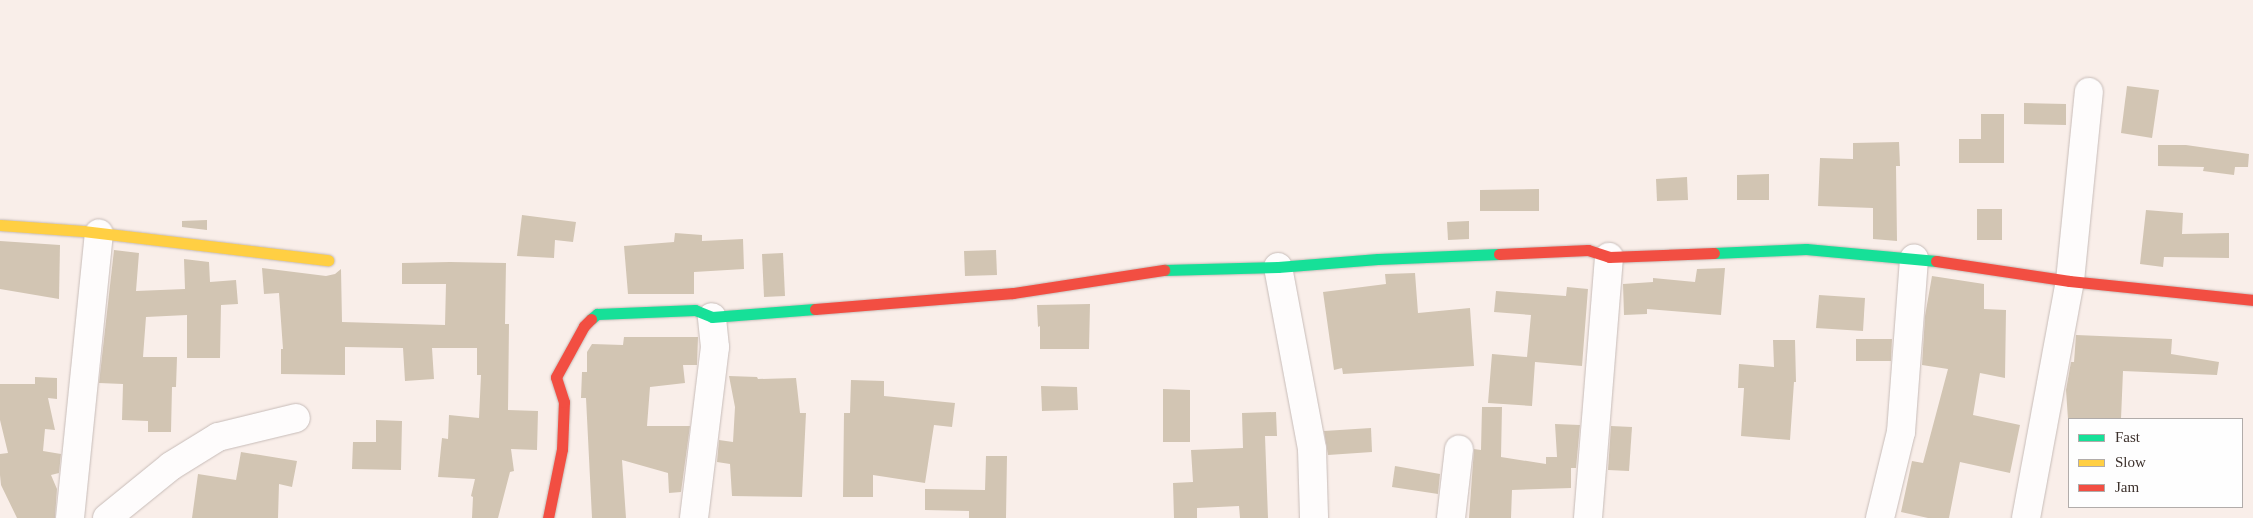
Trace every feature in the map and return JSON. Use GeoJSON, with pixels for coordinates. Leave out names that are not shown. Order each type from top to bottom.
{"type":"FeatureCollection","features":[{"type":"Feature","properties":{"kind":"street"},"geometry":{"type":"LineString","coordinates":[[2026,518],[2070,281],[2090,92]]}},
{"type":"Feature","properties":{"kind":"street"},"geometry":{"type":"LineString","coordinates":[[0,225],[99,233],[328,260]]}},
{"type":"Feature","properties":{"kind":"street"},"geometry":{"type":"LineString","coordinates":[[70,518],[99,233]]}},
{"type":"Feature","properties":{"kind":"street"},"geometry":{"type":"LineString","coordinates":[[548,518],[562,449],[564,402],[556,377],[584,326],[597,314],[695,310],[712,316],[1013,292],[1171,269],[1278,267],[1378,259],[1588,250],[1609,257],[1806,249],[1914,258],[2070,281],[2253,300]]}},
{"type":"Feature","properties":{"kind":"street"},"geometry":{"type":"LineString","coordinates":[[1588,518],[1609,257]]}},
{"type":"Feature","properties":{"kind":"street"},"geometry":{"type":"LineString","coordinates":[[1880,518],[1901,432],[1914,258]]}},
{"type":"Feature","properties":{"kind":"street"},"geometry":{"type":"LineString","coordinates":[[1278,267],[1312,449],[1314,518]]}},
{"type":"Feature","properties":{"kind":"street"},"geometry":{"type":"LineString","coordinates":[[694,518],[715,347],[712,316]]}},
{"type":"Feature","properties":{"kind":"street"},"geometry":{"type":"LineString","coordinates":[[107,518],[171,466],[218,437],[296,418]]}},
{"type":"Feature","properties":{"kind":"street"},"geometry":{"type":"LineString","coordinates":[[1451,518],[1459,449]]}},
{"type":"Feature","properties":{"kind":"building"},"geometry":{"type":"Polygon","coordinates":[[[2127,86],[2159,90],[2152,138],[2121,133],[2127,86]]]}},
{"type":"Feature","properties":{"kind":"building"},"geometry":{"type":"Polygon","coordinates":[[[2024,103],[2066,104],[2066,125],[2024,124],[2024,103]]]}},
{"type":"Feature","properties":{"kind":"building"},"geometry":{"type":"Polygon","coordinates":[[[1981,114],[2004,114],[2004,163],[1959,163],[1959,139],[1981,139],[1981,114]]]}},
{"type":"Feature","properties":{"kind":"building"},"geometry":{"type":"Polygon","coordinates":[[[1899,142],[1900,166],[1896,166],[1897,241],[1873,239],[1873,208],[1818,206],[1820,158],[1853,159],[1853,143],[1899,142]]]}},
{"type":"Feature","properties":{"kind":"building"},"geometry":{"type":"Polygon","coordinates":[[[2158,145],[2186,145],[2249,154],[2248,167],[2235,167],[2234,175],[2203,171],[2204,167],[2158,166],[2158,145]]]}},
{"type":"Feature","properties":{"kind":"building"},"geometry":{"type":"Polygon","coordinates":[[[1769,174],[1769,200],[1737,200],[1737,175],[1769,174]]]}},
{"type":"Feature","properties":{"kind":"building"},"geometry":{"type":"Polygon","coordinates":[[[1687,177],[1688,200],[1657,201],[1656,179],[1687,177]]]}},
{"type":"Feature","properties":{"kind":"building"},"geometry":{"type":"Polygon","coordinates":[[[1539,189],[1539,211],[1480,211],[1480,190],[1539,189]]]}},
{"type":"Feature","properties":{"kind":"building"},"geometry":{"type":"Polygon","coordinates":[[[1977,209],[2002,209],[2002,240],[1977,240],[1977,209]]]}},
{"type":"Feature","properties":{"kind":"building"},"geometry":{"type":"Polygon","coordinates":[[[2146,210],[2183,213],[2182,234],[2229,233],[2229,258],[2164,257],[2163,267],[2140,264],[2146,210]]]}},
{"type":"Feature","properties":{"kind":"building"},"geometry":{"type":"Polygon","coordinates":[[[522,215],[576,222],[573,242],[555,240],[554,258],[517,256],[522,215]]]}},
{"type":"Feature","properties":{"kind":"building"},"geometry":{"type":"Polygon","coordinates":[[[207,220],[207,230],[182,227],[182,221],[207,220]]]}},
{"type":"Feature","properties":{"kind":"building"},"geometry":{"type":"Polygon","coordinates":[[[1469,221],[1469,239],[1448,240],[1447,222],[1469,221]]]}},
{"type":"Feature","properties":{"kind":"building"},"geometry":{"type":"Polygon","coordinates":[[[675,233],[702,235],[702,241],[743,239],[744,269],[694,272],[694,294],[628,294],[624,246],[674,242],[675,233]]]}},
{"type":"Feature","properties":{"kind":"building"},"geometry":{"type":"Polygon","coordinates":[[[0,241],[60,245],[59,299],[0,289],[0,241]]]}},
{"type":"Feature","properties":{"kind":"building"},"geometry":{"type":"Polygon","coordinates":[[[114,250],[139,253],[136,291],[185,289],[184,259],[209,262],[210,282],[236,280],[238,304],[221,305],[220,358],[187,358],[187,315],[146,317],[143,357],[177,357],[176,387],[172,387],[171,432],[148,432],[148,421],[122,420],[123,384],[99,383],[114,250]]]}},
{"type":"Feature","properties":{"kind":"building"},"geometry":{"type":"Polygon","coordinates":[[[996,250],[997,275],[965,276],[964,251],[996,250]]]}},
{"type":"Feature","properties":{"kind":"building"},"geometry":{"type":"Polygon","coordinates":[[[783,253],[785,296],[764,297],[762,254],[783,253]]]}},
{"type":"Feature","properties":{"kind":"building"},"geometry":{"type":"Polygon","coordinates":[[[402,263],[506,263],[505,324],[509,324],[508,410],[538,411],[537,450],[511,449],[514,471],[510,472],[498,518],[472,518],[473,497],[471,496],[475,479],[438,477],[442,438],[448,439],[449,415],[479,418],[481,375],[477,375],[477,348],[432,348],[434,379],[405,381],[403,348],[345,347],[345,375],[281,374],[281,349],[283,349],[279,293],[264,294],[262,268],[326,276],[335,274],[341,269],[342,322],[445,325],[446,284],[402,284],[402,263]]]}},
{"type":"Feature","properties":{"kind":"building"},"geometry":{"type":"Polygon","coordinates":[[[1725,268],[1721,315],[1647,309],[1647,314],[1624,315],[1623,284],[1653,282],[1653,278],[1695,282],[1697,269],[1725,268]]]}},
{"type":"Feature","properties":{"kind":"building"},"geometry":{"type":"Polygon","coordinates":[[[1415,273],[1418,313],[1470,308],[1474,366],[1343,374],[1342,368],[1334,370],[1323,292],[1386,284],[1385,274],[1415,273]]]}},
{"type":"Feature","properties":{"kind":"building"},"geometry":{"type":"Polygon","coordinates":[[[1932,276],[1984,284],[1984,309],[2006,310],[2005,378],[1980,373],[1973,415],[2020,425],[2010,473],[1960,462],[1949,518],[1928,518],[1901,512],[1912,461],[1923,463],[1948,369],[1922,365],[1925,316],[1932,276]]]}},
{"type":"Feature","properties":{"kind":"building"},"geometry":{"type":"Polygon","coordinates":[[[1567,287],[1588,289],[1582,366],[1535,362],[1532,406],[1488,403],[1492,354],[1527,357],[1531,315],[1494,312],[1496,291],[1566,296],[1567,287]]]}},
{"type":"Feature","properties":{"kind":"building"},"geometry":{"type":"Polygon","coordinates":[[[1819,295],[1865,298],[1863,331],[1816,328],[1819,295]]]}},
{"type":"Feature","properties":{"kind":"building"},"geometry":{"type":"Polygon","coordinates":[[[1090,304],[1089,349],[1040,349],[1040,326],[1038,327],[1037,305],[1090,304]]]}},
{"type":"Feature","properties":{"kind":"building"},"geometry":{"type":"Polygon","coordinates":[[[2076,335],[2172,339],[2171,354],[2219,362],[2217,375],[2123,371],[2121,418],[2068,419],[2066,390],[2071,362],[2074,362],[2076,335]]]}},
{"type":"Feature","properties":{"kind":"building"},"geometry":{"type":"Polygon","coordinates":[[[624,337],[698,337],[697,365],[683,365],[685,383],[650,387],[647,426],[690,426],[681,492],[669,493],[668,473],[622,460],[626,518],[592,518],[586,398],[581,398],[582,372],[587,372],[587,352],[592,344],[623,345],[624,337]]]}},
{"type":"Feature","properties":{"kind":"building"},"geometry":{"type":"Polygon","coordinates":[[[1856,339],[1892,339],[1891,361],[1856,361],[1856,339]]]}},
{"type":"Feature","properties":{"kind":"building"},"geometry":{"type":"Polygon","coordinates":[[[1773,340],[1795,340],[1796,382],[1794,382],[1790,440],[1741,436],[1744,388],[1738,388],[1739,364],[1774,367],[1773,340]]]}},
{"type":"Feature","properties":{"kind":"building"},"geometry":{"type":"Polygon","coordinates":[[[729,376],[757,377],[758,379],[796,378],[800,413],[806,413],[802,497],[732,496],[730,464],[717,462],[719,440],[733,442],[735,407],[729,376]]]}},
{"type":"Feature","properties":{"kind":"building"},"geometry":{"type":"Polygon","coordinates":[[[35,377],[57,378],[57,399],[48,398],[55,430],[45,429],[43,451],[61,454],[59,473],[51,475],[57,489],[55,518],[17,518],[1,485],[0,454],[8,453],[0,420],[0,384],[35,384],[35,377]]]}},
{"type":"Feature","properties":{"kind":"building"},"geometry":{"type":"Polygon","coordinates":[[[851,380],[884,381],[884,396],[955,403],[952,427],[934,425],[925,483],[873,475],[873,497],[843,497],[844,413],[850,413],[851,380]]]}},
{"type":"Feature","properties":{"kind":"building"},"geometry":{"type":"Polygon","coordinates":[[[1041,386],[1077,387],[1078,410],[1042,411],[1041,386]]]}},
{"type":"Feature","properties":{"kind":"building"},"geometry":{"type":"Polygon","coordinates":[[[1163,389],[1190,390],[1190,442],[1163,442],[1163,389]]]}},
{"type":"Feature","properties":{"kind":"building"},"geometry":{"type":"Polygon","coordinates":[[[1482,407],[1502,407],[1501,457],[1546,464],[1546,457],[1557,457],[1555,424],[1580,425],[1576,468],[1571,468],[1571,488],[1512,490],[1511,518],[1469,518],[1474,449],[1481,450],[1482,407]]]}},
{"type":"Feature","properties":{"kind":"building"},"geometry":{"type":"Polygon","coordinates":[[[1276,412],[1277,436],[1265,436],[1268,518],[1240,518],[1239,506],[1197,508],[1197,518],[1174,518],[1173,483],[1193,482],[1191,450],[1243,448],[1242,413],[1276,412]]]}},
{"type":"Feature","properties":{"kind":"building"},"geometry":{"type":"Polygon","coordinates":[[[376,420],[402,421],[401,470],[352,469],[353,442],[376,442],[376,420]]]}},
{"type":"Feature","properties":{"kind":"building"},"geometry":{"type":"Polygon","coordinates":[[[1611,426],[1632,427],[1629,471],[1608,470],[1611,426]]]}},
{"type":"Feature","properties":{"kind":"building"},"geometry":{"type":"Polygon","coordinates":[[[1371,428],[1372,452],[1328,455],[1324,431],[1371,428]]]}},
{"type":"Feature","properties":{"kind":"building"},"geometry":{"type":"Polygon","coordinates":[[[241,452],[297,461],[292,487],[279,484],[278,518],[192,518],[198,474],[236,480],[241,452]]]}},
{"type":"Feature","properties":{"kind":"building"},"geometry":{"type":"Polygon","coordinates":[[[986,456],[1007,456],[1006,518],[969,518],[969,511],[925,510],[925,489],[985,490],[986,456]]]}},
{"type":"Feature","properties":{"kind":"building"},"geometry":{"type":"Polygon","coordinates":[[[1395,466],[1440,474],[1438,494],[1392,487],[1395,466]]]}},
{"type":"Feature","properties":{"kind":"traffic: fast"},"geometry":{"type":"LineString","coordinates":[[1714,253],[1806,249],[1936,261]]}},
{"type":"Feature","properties":{"kind":"traffic: fast"},"geometry":{"type":"LineString","coordinates":[[1164,270],[1278,267],[1378,259],[1499,254]]}},
{"type":"Feature","properties":{"kind":"traffic: fast"},"geometry":{"type":"LineString","coordinates":[[591,319],[597,314],[695,310],[712,317],[815,309]]}},
{"type":"Feature","properties":{"kind":"traffic: slow"},"geometry":{"type":"LineString","coordinates":[[0,225],[83,231],[328,260]]}},
{"type":"Feature","properties":{"kind":"traffic: jam"},"geometry":{"type":"LineString","coordinates":[[1499,254],[1588,250],[1609,257],[1714,253]]}},
{"type":"Feature","properties":{"kind":"traffic: jam"},"geometry":{"type":"LineString","coordinates":[[1936,261],[2070,281],[2253,300]]}},
{"type":"Feature","properties":{"kind":"traffic: jam"},"geometry":{"type":"LineString","coordinates":[[815,309],[1013,293],[1164,270]]}},
{"type":"Feature","properties":{"kind":"traffic: jam"},"geometry":{"type":"LineString","coordinates":[[548,518],[562,449],[564,402],[556,377],[584,326],[591,319]]}}]}
